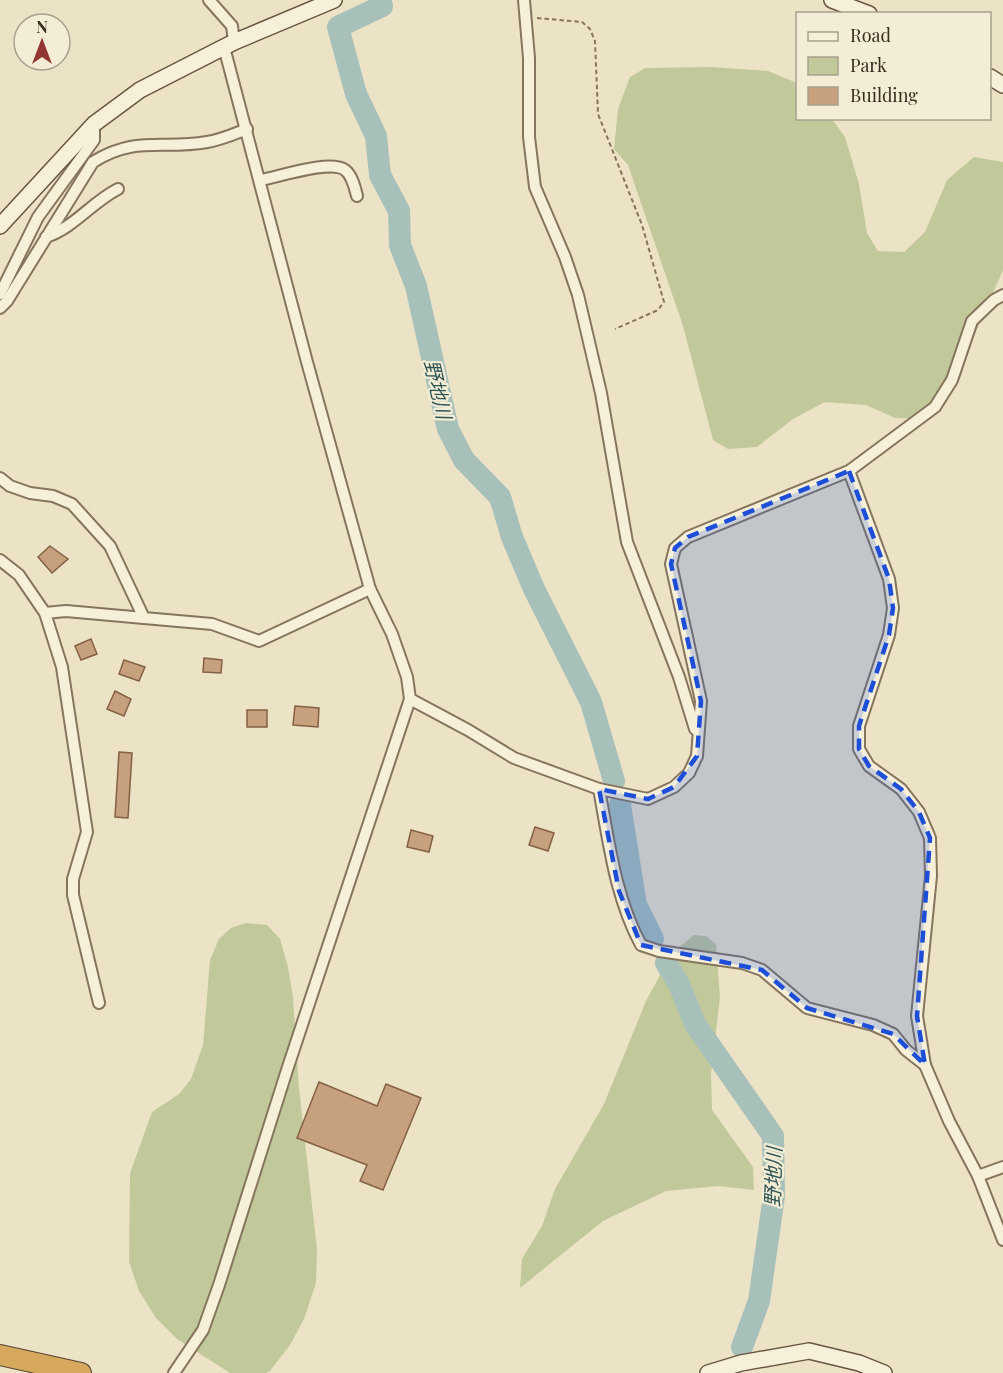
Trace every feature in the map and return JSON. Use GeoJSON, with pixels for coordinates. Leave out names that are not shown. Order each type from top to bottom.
{"type":"FeatureCollection","features":[{"type":"Feature","properties":{"kind":"highway"},"geometry":{"type":"LineString","coordinates":[[0,1355],[81,1373]]}},
{"type":"Feature","properties":{"kind":"street"},"geometry":{"type":"LineString","coordinates":[[174,1373],[203,1330],[219,1285],[287,1070],[410,699],[404,666],[392,634],[370,589],[307,362],[247,129],[229,44],[232,26],[209,0]]}},
{"type":"Feature","properties":{"kind":"street"},"geometry":{"type":"LineString","coordinates":[[0,225],[94,124],[140,90],[229,44],[334,0]]}},
{"type":"Feature","properties":{"kind":"street"},"geometry":{"type":"LineString","coordinates":[[524,0],[529,58],[529,137],[535,187],[565,257],[578,295],[601,393],[627,542],[679,677],[697,735]]}},
{"type":"Feature","properties":{"kind":"street"},"geometry":{"type":"LineString","coordinates":[[832,0],[864,12]]}},
{"type":"Feature","properties":{"kind":"street"},"geometry":{"type":"LineString","coordinates":[[0,294],[38,217],[94,140],[94,124]]}},
{"type":"Feature","properties":{"kind":"street"},"geometry":{"type":"LineString","coordinates":[[0,308],[7,301],[93,162],[110,151],[127,146],[205,142],[226,138],[247,129]]}},
{"type":"Feature","properties":{"kind":"street"},"geometry":{"type":"LineString","coordinates":[[261,180],[323,166],[335,166],[345,170],[357,196]]}},
{"type":"Feature","properties":{"kind":"street"},"geometry":{"type":"LineString","coordinates":[[46,237],[60,232],[85,214],[103,196],[118,189]]}},
{"type":"Feature","properties":{"kind":"street"},"geometry":{"type":"LineString","coordinates":[[410,699],[468,730],[514,759],[599,789],[648,799],[674,788],[689,773],[697,756],[701,700],[671,564],[675,548],[688,537],[849,471],[935,407],[952,380],[972,321],[994,300],[1003,295]]}},
{"type":"Feature","properties":{"kind":"street"},"geometry":{"type":"LineString","coordinates":[[849,471],[889,579],[893,608],[889,635],[859,726],[859,749],[869,766],[901,789],[919,812],[930,838],[931,876],[917,1016],[925,1065],[978,1176],[1003,1240]]}},
{"type":"Feature","properties":{"kind":"street"},"geometry":{"type":"LineString","coordinates":[[0,478],[10,486],[30,493],[53,496],[72,504],[110,546],[144,618]]}},
{"type":"Feature","properties":{"kind":"street"},"geometry":{"type":"LineString","coordinates":[[0,560],[19,575],[45,613],[62,667],[87,832],[73,879],[73,895],[99,1003]]}},
{"type":"Feature","properties":{"kind":"street"},"geometry":{"type":"LineString","coordinates":[[45,613],[66,611],[212,624],[259,640],[370,589]]}},
{"type":"Feature","properties":{"kind":"street"},"geometry":{"type":"LineString","coordinates":[[599,789],[619,891],[630,923],[641,945],[659,951],[742,963],[762,969],[807,1008],[873,1025],[893,1035],[906,1050],[925,1065]]}},
{"type":"Feature","properties":{"kind":"street"},"geometry":{"type":"LineString","coordinates":[[978,1176],[1003,1167]]}},
{"type":"Feature","properties":{"kind":"street"},"geometry":{"type":"LineString","coordinates":[[708,1373],[741,1363],[809,1351],[850,1361],[884,1373]]}},
{"type":"Feature","properties":{"kind":"path"},"geometry":{"type":"LineString","coordinates":[[525,17],[582,22],[590,29],[594,41],[598,114],[642,225],[664,302],[658,310],[615,329]]}},
{"type":"Feature","properties":{"kind":"highlighted area"},"geometry":{"type":"Polygon","coordinates":[[[849,471],[889,579],[893,608],[889,635],[859,726],[859,749],[869,766],[901,789],[919,812],[930,838],[917,1016],[925,1065],[893,1034],[807,1008],[762,970],[641,945],[619,891],[599,789],[648,799],[674,787],[697,756],[701,701],[671,564],[675,548],[688,537],[849,471]]]}},
{"type":"Feature","properties":{"kind":"green space"},"geometry":{"type":"Polygon","coordinates":[[[712,67],[768,71],[796,83],[796,120],[833,120],[845,137],[859,184],[867,233],[878,251],[904,252],[925,232],[947,180],[974,157],[1003,162],[1003,270],[954,381],[927,419],[895,418],[866,405],[825,402],[793,419],[757,447],[728,449],[713,440],[683,326],[628,165],[614,149],[618,109],[630,77],[645,68],[712,67]]]}},
{"type":"Feature","properties":{"kind":"green space"},"geometry":{"type":"Polygon","coordinates":[[[246,923],[267,925],[280,939],[288,967],[293,997],[299,1088],[317,1250],[316,1283],[304,1319],[290,1345],[266,1373],[230,1373],[177,1339],[156,1318],[139,1291],[129,1262],[130,1173],[152,1112],[179,1094],[191,1079],[203,1045],[210,960],[219,939],[231,928],[246,923]]]}},
{"type":"Feature","properties":{"kind":"green space"},"geometry":{"type":"Polygon","coordinates":[[[694,935],[706,936],[716,944],[720,997],[711,1074],[712,1110],[753,1167],[754,1190],[718,1186],[666,1191],[603,1221],[520,1288],[522,1259],[542,1226],[555,1189],[604,1104],[646,1001],[672,953],[694,935]]]}},
{"type":"Feature","properties":{"kind":"building"},"geometry":{"type":"Polygon","coordinates":[[[50,546],[68,559],[52,573],[38,557],[50,546]]]}},
{"type":"Feature","properties":{"kind":"building"},"geometry":{"type":"Polygon","coordinates":[[[91,639],[97,654],[81,660],[75,646],[91,639]]]}},
{"type":"Feature","properties":{"kind":"building"},"geometry":{"type":"Polygon","coordinates":[[[204,658],[222,660],[221,673],[203,672],[204,658]]]}},
{"type":"Feature","properties":{"kind":"building"},"geometry":{"type":"Polygon","coordinates":[[[124,660],[145,667],[139,681],[119,674],[124,660]]]}},
{"type":"Feature","properties":{"kind":"building"},"geometry":{"type":"Polygon","coordinates":[[[115,691],[131,699],[124,716],[107,709],[115,691]]]}},
{"type":"Feature","properties":{"kind":"building"},"geometry":{"type":"Polygon","coordinates":[[[295,706],[319,708],[318,727],[293,725],[295,706]]]}},
{"type":"Feature","properties":{"kind":"building"},"geometry":{"type":"Polygon","coordinates":[[[247,710],[267,710],[267,727],[247,727],[247,710]]]}},
{"type":"Feature","properties":{"kind":"building"},"geometry":{"type":"Polygon","coordinates":[[[119,752],[132,753],[128,818],[115,817],[119,752]]]}},
{"type":"Feature","properties":{"kind":"building"},"geometry":{"type":"Polygon","coordinates":[[[535,827],[554,833],[548,851],[529,845],[535,827]]]}},
{"type":"Feature","properties":{"kind":"building"},"geometry":{"type":"Polygon","coordinates":[[[411,830],[433,836],[429,852],[407,847],[411,830]]]}},
{"type":"Feature","properties":{"kind":"building"},"geometry":{"type":"Polygon","coordinates":[[[319,1082],[377,1106],[386,1084],[421,1098],[383,1190],[360,1181],[367,1165],[297,1138],[319,1082]]]}},
{"type":"Feature","properties":{"kind":"waterway","name":"野地川"},"geometry":{"type":"LineString","coordinates":[[379,0],[382,6],[338,27],[356,94],[376,136],[380,175],[399,211],[400,245],[416,286],[448,429],[464,460],[500,497],[512,537],[534,589],[591,702],[614,781]]}},
{"type":"Feature","properties":{"kind":"waterway","name":"野地川"},"geometry":{"type":"LineString","coordinates":[[620,805],[636,905],[653,939]]}},
{"type":"Feature","properties":{"kind":"waterway","name":"野地川"},"geometry":{"type":"LineString","coordinates":[[666,963],[679,984],[695,1024],[773,1136],[774,1196],[759,1301],[742,1347]]}}]}
